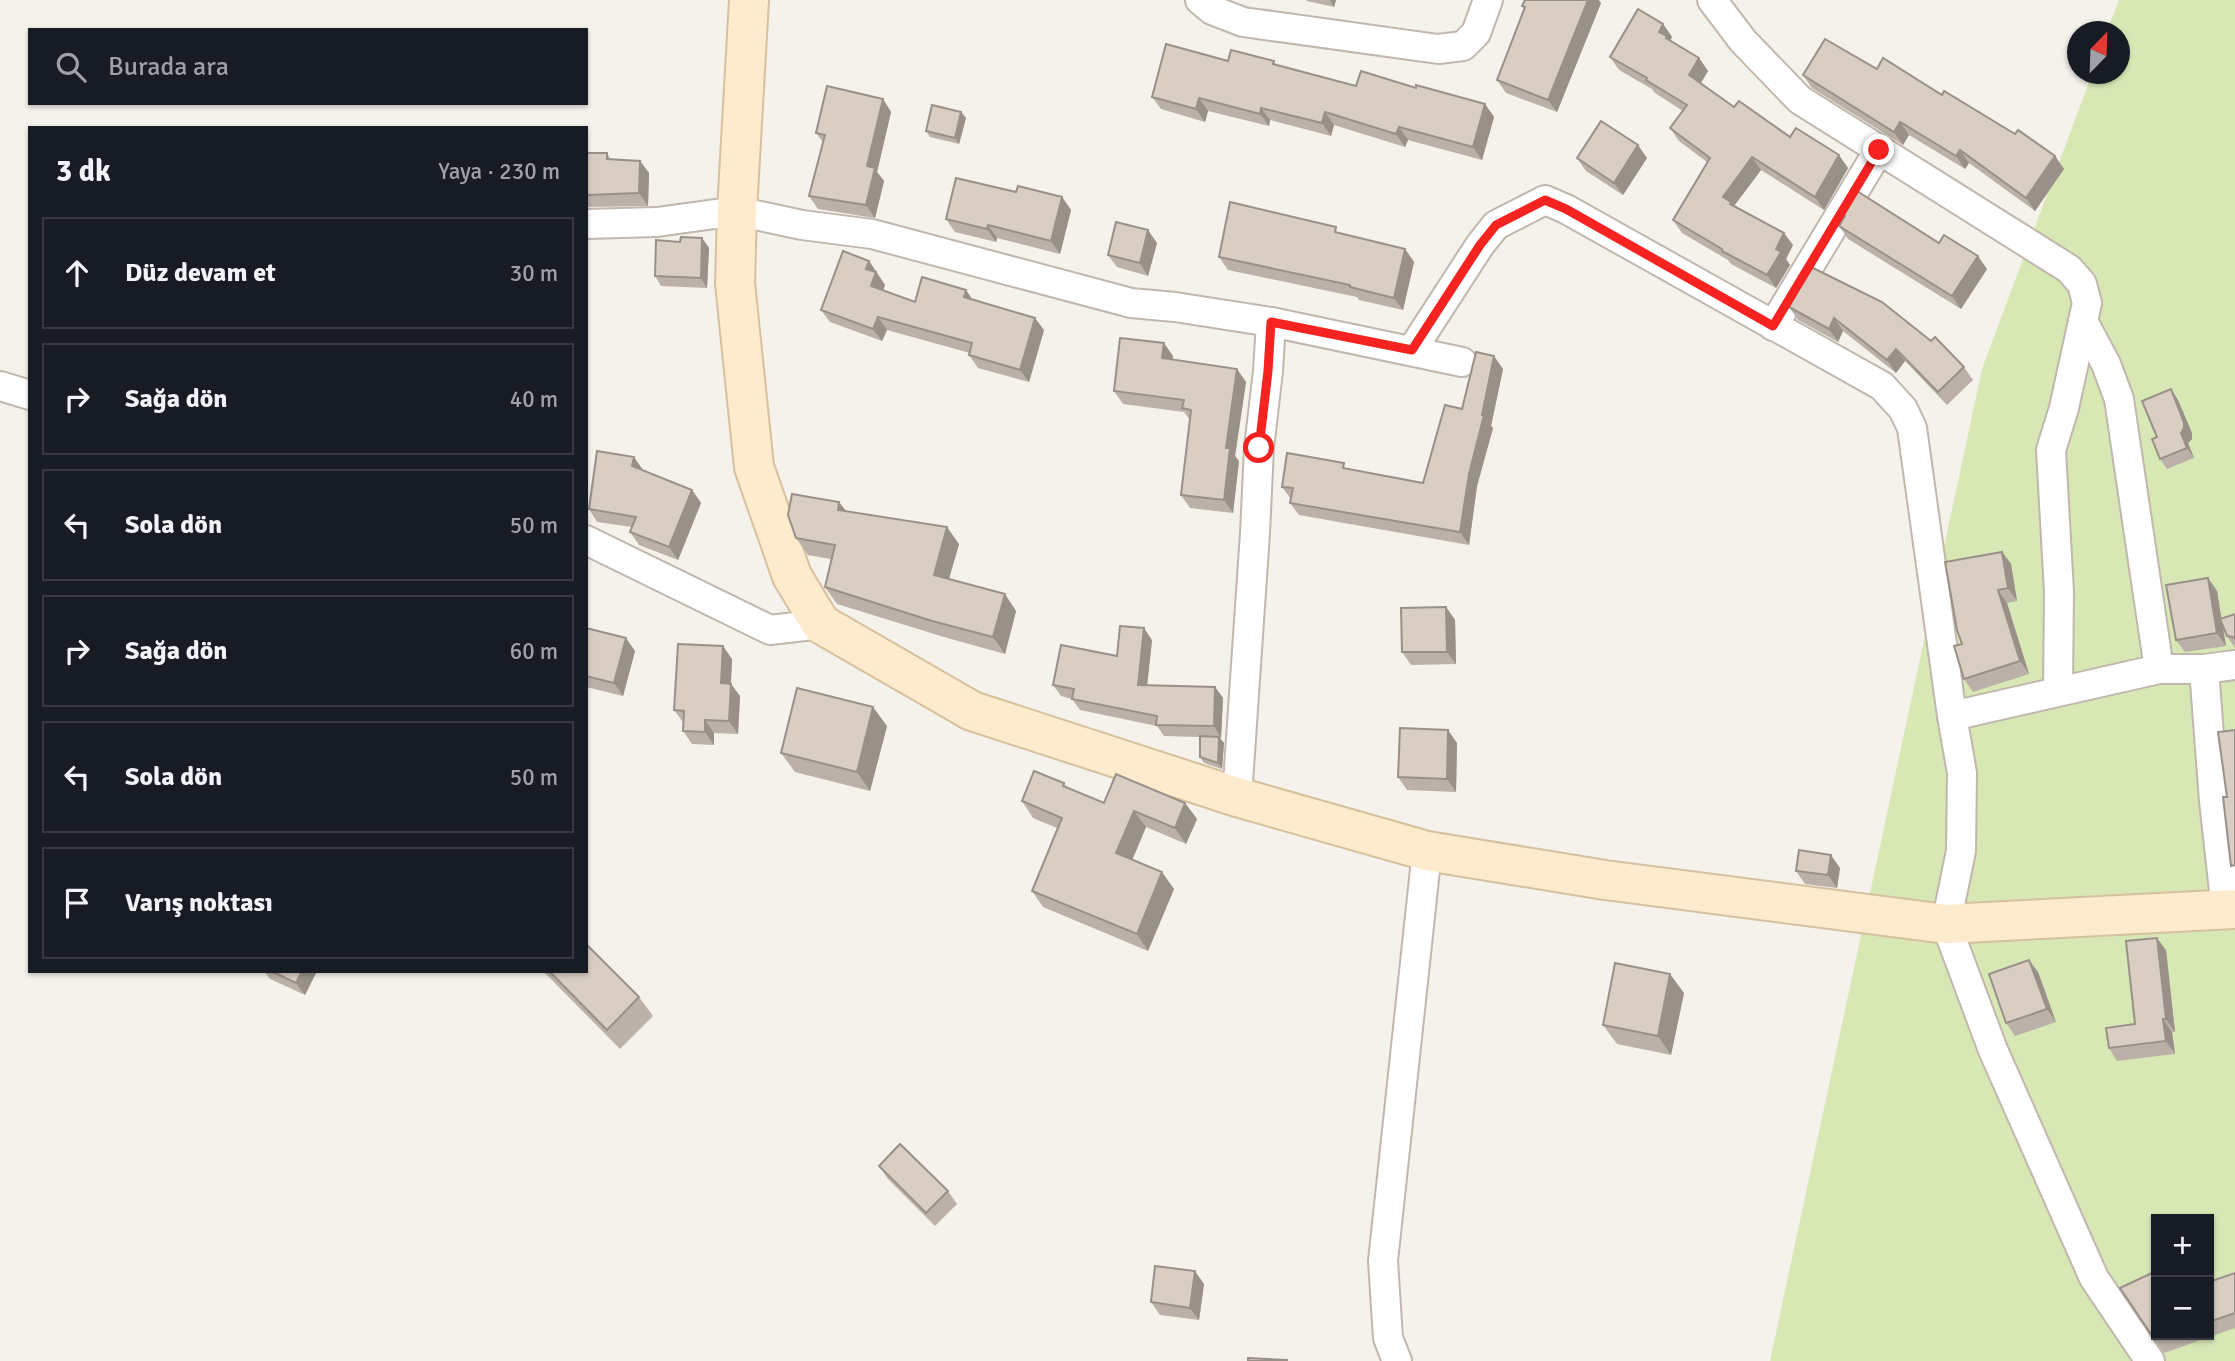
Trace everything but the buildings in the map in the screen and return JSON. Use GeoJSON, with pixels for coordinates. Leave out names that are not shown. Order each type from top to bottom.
{"type":"FeatureCollection","features":[{"type":"Feature","properties":{"kind":"street"},"geometry":{"type":"LineString","coordinates":[[749,0],[735,283],[754,467],[792,576],[821,624],[972,711],[1237,797],[1427,851],[1605,880],[1946,924],[2230,909],[2214,801],[2204,669]]}},
{"type":"Feature","properties":{"kind":"street"},"geometry":{"type":"LineString","coordinates":[[1200,0],[1212,10],[1244,22],[1438,49],[1463,46],[1476,33],[1488,0]]}},
{"type":"Feature","properties":{"kind":"street"},"geometry":{"type":"LineString","coordinates":[[1712,0],[1743,41],[1800,100],[2069,269],[2082,284],[2087,303],[2064,408],[2051,450],[2058,579],[2058,690]]}},
{"type":"Feature","properties":{"kind":"street"},"geometry":{"type":"LineString","coordinates":[[1773,326],[1879,150]]}},
{"type":"Feature","properties":{"kind":"street"},"geometry":{"type":"LineString","coordinates":[[1412,350],[1480,245],[1496,225],[1545,200],[1566,209],[1882,386],[1903,409],[1912,428],[1962,774],[1961,851],[1946,924],[1993,1051],[2094,1278],[2150,1361]]}},
{"type":"Feature","properties":{"kind":"street"},"geometry":{"type":"LineString","coordinates":[[588,224],[657,222],[737,211],[802,225],[872,234],[1131,303],[1271,322],[1462,362]]}},
{"type":"Feature","properties":{"kind":"street"},"geometry":{"type":"LineString","coordinates":[[2083,321],[2106,364],[2119,399],[2159,668]]}},
{"type":"Feature","properties":{"kind":"street"},"geometry":{"type":"LineString","coordinates":[[1237,797],[1259,448],[1271,322]]}},
{"type":"Feature","properties":{"kind":"street"},"geometry":{"type":"LineString","coordinates":[[0,386],[28,394]]}},
{"type":"Feature","properties":{"kind":"street"},"geometry":{"type":"LineString","coordinates":[[588,541],[771,631],[821,624]]}},
{"type":"Feature","properties":{"kind":"street"},"geometry":{"type":"LineString","coordinates":[[1952,716],[2159,668],[2204,669],[2235,665]]}},
{"type":"Feature","properties":{"kind":"street"},"geometry":{"type":"LineString","coordinates":[[1397,1361],[1388,1338],[1383,1261],[1427,851]]}},
{"type":"Feature","properties":{"kind":"green space"},"geometry":{"type":"Polygon","coordinates":[[[2119,0],[2235,0],[2235,1361],[1770,1361],[1982,369],[2088,84],[2130,84],[2130,21],[2111,21],[2119,0]]]}},
{"type":"Feature","properties":{"kind":"route"},"geometry":{"type":"LineString","coordinates":[[1259,448],[1271,322],[1412,350],[1480,245],[1496,225],[1545,200],[1566,209],[1773,326],[1879,150]]}}]}
